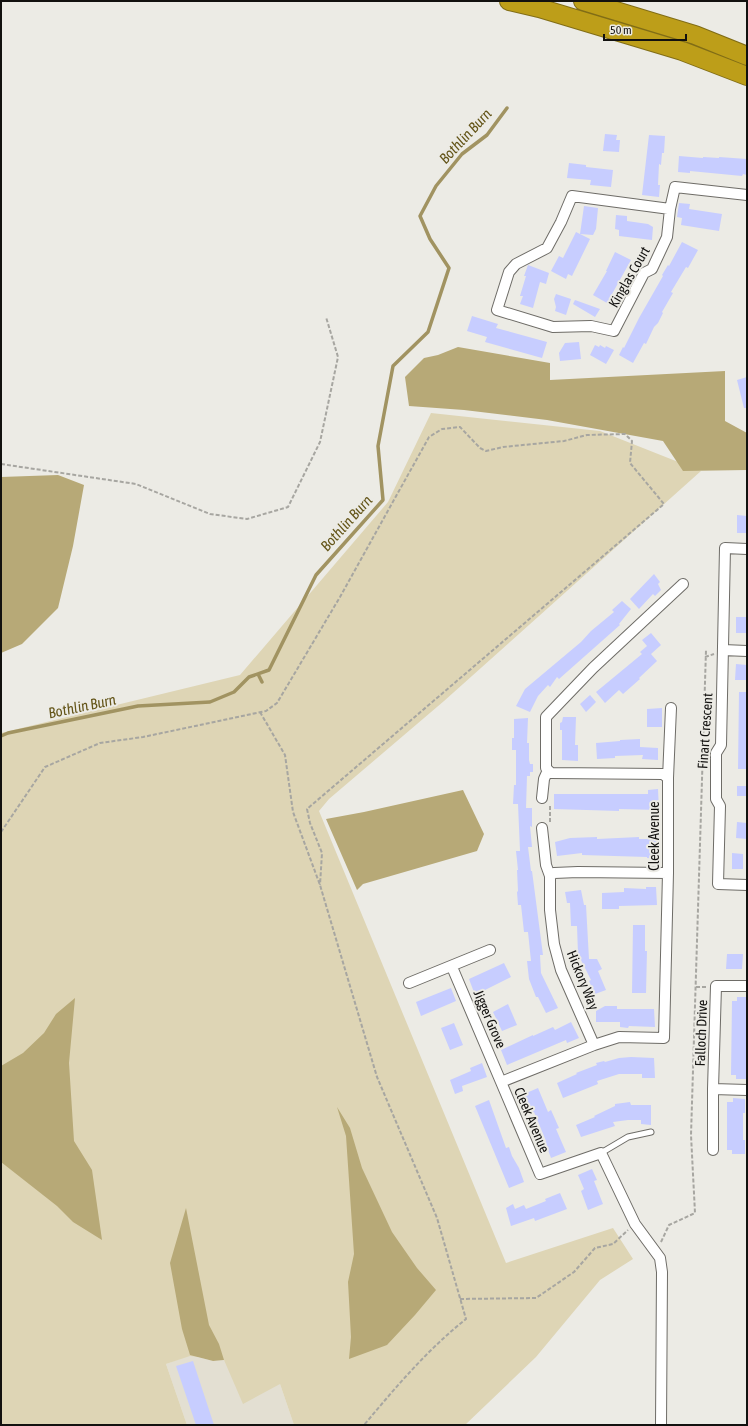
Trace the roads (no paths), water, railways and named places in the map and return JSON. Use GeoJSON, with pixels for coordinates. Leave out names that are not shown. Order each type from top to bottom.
{"type":"FeatureCollection","features":[{"type":"Feature","properties":{"kind":"highway"},"geometry":{"type":"LineString","coordinates":[[509,1],[539,8],[682,51],[747,76]]}},
{"type":"Feature","properties":{"kind":"highway"},"geometry":{"type":"LineString","coordinates":[[582,1],[695,35],[747,56]]}},
{"type":"Feature","properties":{"kind":"street","name":"Kinglas Court"},"geometry":{"type":"LineString","coordinates":[[670,209],[572,196],[548,248],[516,264],[509,272],[497,310],[554,327],[591,326],[614,331],[644,273],[652,269],[667,237],[670,209],[675,187],[747,195]]}},
{"type":"Feature","properties":{"kind":"street","name":"Finart Crescent"},"geometry":{"type":"LineString","coordinates":[[747,549],[725,548],[721,745],[716,753],[716,799],[720,806],[718,884],[747,885]]}},
{"type":"Feature","properties":{"kind":"street"},"geometry":{"type":"LineString","coordinates":[[668,778],[663,774],[551,773],[546,768],[546,717],[593,668],[683,584]]}},
{"type":"Feature","properties":{"kind":"street"},"geometry":{"type":"LineString","coordinates":[[723,650],[747,651]]}},
{"type":"Feature","properties":{"kind":"street","name":"Cleek Avenue"},"geometry":{"type":"LineString","coordinates":[[601,1152],[540,1174],[501,1082],[594,1044],[619,1037],[664,1038],[668,872],[668,778],[671,708]]}},
{"type":"Feature","properties":{"kind":"street"},"geometry":{"type":"LineString","coordinates":[[542,798],[544,779],[548,770]]}},
{"type":"Feature","properties":{"kind":"street","name":"Hickory Way"},"geometry":{"type":"LineString","coordinates":[[542,828],[546,865],[550,876],[550,910],[554,944],[561,970],[594,1044]]}},
{"type":"Feature","properties":{"kind":"street"},"geometry":{"type":"LineString","coordinates":[[550,876],[554,873],[570,872],[668,872]]}},
{"type":"Feature","properties":{"kind":"street"},"geometry":{"type":"LineString","coordinates":[[409,983],[452,967],[490,950]]}},
{"type":"Feature","properties":{"kind":"street","name":"Jigger Grove"},"geometry":{"type":"LineString","coordinates":[[452,967],[501,1082]]}},
{"type":"Feature","properties":{"kind":"street","name":"Falloch Drive"},"geometry":{"type":"LineString","coordinates":[[713,1150],[716,986],[747,986]]}},
{"type":"Feature","properties":{"kind":"street"},"geometry":{"type":"LineString","coordinates":[[713,1089],[747,1090]]}},
{"type":"Feature","properties":{"kind":"street"},"geometry":{"type":"LineString","coordinates":[[601,1152],[635,1224],[660,1258],[662,1272],[661,1425]]}},
{"type":"Feature","properties":{"kind":"lane"},"geometry":{"type":"LineString","coordinates":[[601,1152],[628,1137],[651,1132]]}},
{"type":"Feature","properties":{"kind":"waterway","name":"Bothlin Burn"},"geometry":{"type":"LineString","coordinates":[[1,736],[8,733],[138,706],[210,702],[234,692],[249,677],[269,670],[316,575],[383,500],[378,446],[393,366],[428,332],[449,268],[430,239],[420,216],[436,186],[462,154],[487,135],[507,108]]}},
{"type":"Feature","properties":{"kind":"waterway"},"geometry":{"type":"LineString","coordinates":[[258,674],[262,682]]}}]}
